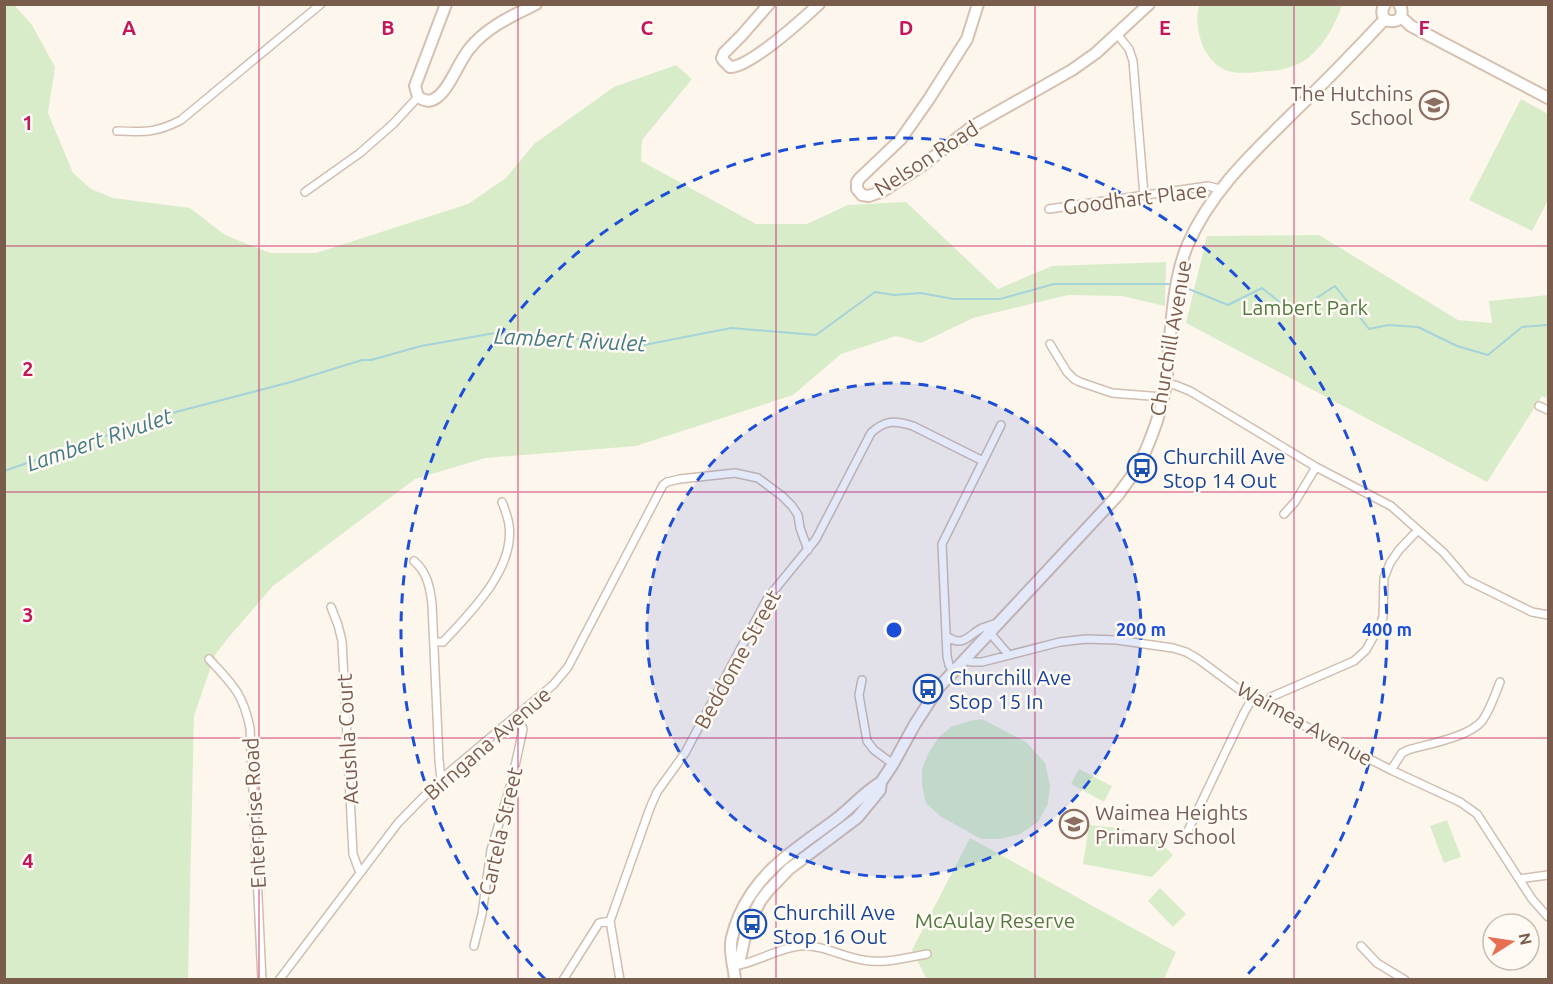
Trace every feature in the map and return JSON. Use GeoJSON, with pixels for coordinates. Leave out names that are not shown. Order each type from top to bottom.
{"type":"FeatureCollection","features":[{"type":"Feature","properties":{"kind":"street"},"geometry":{"type":"LineString","coordinates":[[117,131],[147,132],[181,120],[321,4]]}},
{"type":"Feature","properties":{"kind":"street"},"geometry":{"type":"LineString","coordinates":[[446,4],[416,82],[415,90],[418,97],[428,101],[435,99],[442,92],[469,49],[478,40],[505,20],[536,4]]}},
{"type":"Feature","properties":{"kind":"street"},"geometry":{"type":"LineString","coordinates":[[769,4],[724,53],[722,58],[730,67],[736,67],[747,61],[778,39],[819,4]]}},
{"type":"Feature","properties":{"kind":"street","name":"Nelson Road"},"geometry":{"type":"LineString","coordinates":[[978,4],[967,39],[929,99],[901,139],[860,178],[857,189],[862,195],[874,196],[883,191],[923,165],[973,126],[1072,70],[1096,53],[1149,4]]}},
{"type":"Feature","properties":{"kind":"street"},"geometry":{"type":"LineString","coordinates":[[1385,4],[1382,13],[1385,19],[1393,22],[1401,8],[1412,26],[1548,98]]}},
{"type":"Feature","properties":{"kind":"street","name":"Churchill Avenue"},"geometry":{"type":"LineString","coordinates":[[735,980],[731,941],[737,921],[756,886],[779,861],[850,808],[868,789],[881,782],[939,687],[1118,495],[1139,464],[1157,419],[1166,384],[1178,276],[1188,244],[1210,202],[1237,169],[1385,19]]}},
{"type":"Feature","properties":{"kind":"street"},"geometry":{"type":"LineString","coordinates":[[1117,34],[1129,49],[1133,61],[1144,195]]}},
{"type":"Feature","properties":{"kind":"street"},"geometry":{"type":"LineString","coordinates":[[305,192],[360,153],[393,124],[418,97]]}},
{"type":"Feature","properties":{"kind":"street","name":"Goodhart Place"},"geometry":{"type":"LineString","coordinates":[[1049,208],[1206,187],[1220,189]]}},
{"type":"Feature","properties":{"kind":"street"},"geometry":{"type":"LineString","coordinates":[[1050,344],[1067,372],[1080,382],[1112,393],[1163,397]]}},
{"type":"Feature","properties":{"kind":"street"},"geometry":{"type":"LineString","coordinates":[[1166,384],[1190,391],[1316,467],[1391,506],[1444,553],[1467,580],[1532,612],[1548,615]]}},
{"type":"Feature","properties":{"kind":"street"},"geometry":{"type":"LineString","coordinates":[[1539,406],[1548,410]]}},
{"type":"Feature","properties":{"kind":"street","name":"Beddome Street"},"geometry":{"type":"LineString","coordinates":[[620,980],[610,921],[657,792],[685,753],[766,599],[816,539],[871,433],[879,425],[901,422],[983,461]]}},
{"type":"Feature","properties":{"kind":"street"},"geometry":{"type":"LineString","coordinates":[[953,671],[946,656],[942,544],[1000,425]]}},
{"type":"Feature","properties":{"kind":"street"},"geometry":{"type":"LineString","coordinates":[[1284,514],[1316,467]]}},
{"type":"Feature","properties":{"kind":"street","name":"Birngana Avenue"},"geometry":{"type":"LineString","coordinates":[[279,980],[398,823],[441,779],[518,716],[553,685],[568,667],[663,485],[680,479],[735,473],[758,478],[792,506],[798,516],[808,550]]}},
{"type":"Feature","properties":{"kind":"street"},"geometry":{"type":"LineString","coordinates":[[434,642],[443,642],[473,611],[483,599],[504,560],[508,550],[509,526],[502,502]]}},
{"type":"Feature","properties":{"kind":"street"},"geometry":{"type":"LineString","coordinates":[[1265,705],[1271,697],[1354,661],[1366,650],[1383,617],[1384,578],[1390,563],[1417,531]]}},
{"type":"Feature","properties":{"kind":"street"},"geometry":{"type":"LineString","coordinates":[[414,561],[420,567],[430,588],[441,779]]}},
{"type":"Feature","properties":{"kind":"street","name":"Acushla Court"},"geometry":{"type":"LineString","coordinates":[[331,607],[342,641],[352,854],[360,873]]}},
{"type":"Feature","properties":{"kind":"street"},"geometry":{"type":"LineString","coordinates":[[946,636],[958,642],[982,628],[1000,622]]}},
{"type":"Feature","properties":{"kind":"street"},"geometry":{"type":"LineString","coordinates":[[990,633],[1008,654]]}},
{"type":"Feature","properties":{"kind":"street","name":"Waimea Avenue"},"geometry":{"type":"LineString","coordinates":[[963,660],[982,662],[1060,642],[1086,639],[1117,640],[1186,652],[1252,699],[1391,770],[1460,802],[1477,814],[1532,899],[1548,917]]}},
{"type":"Feature","properties":{"kind":"street","name":"Enterprise Road"},"geometry":{"type":"LineString","coordinates":[[209,659],[235,687],[247,714],[250,728],[262,980]]}},
{"type":"Feature","properties":{"kind":"street"},"geometry":{"type":"LineString","coordinates":[[862,680],[859,695],[867,741],[874,750],[893,764]]}},
{"type":"Feature","properties":{"kind":"street"},"geometry":{"type":"LineString","coordinates":[[1391,770],[1402,753],[1408,750],[1472,730],[1482,721],[1500,682]]}},
{"type":"Feature","properties":{"kind":"street"},"geometry":{"type":"LineString","coordinates":[[1184,838],[1252,699]]}},
{"type":"Feature","properties":{"kind":"street","name":"Cartela Street"},"geometry":{"type":"LineString","coordinates":[[474,946],[482,914],[491,850],[512,780],[523,729],[518,716]]}},
{"type":"Feature","properties":{"kind":"street"},"geometry":{"type":"LineString","coordinates":[[1519,879],[1548,874]]}},
{"type":"Feature","properties":{"kind":"street"},"geometry":{"type":"LineString","coordinates":[[563,980],[599,923],[610,921]]}},
{"type":"Feature","properties":{"kind":"street"},"geometry":{"type":"LineString","coordinates":[[734,966],[754,962],[777,951],[798,946],[823,948],[861,960],[886,962],[927,954]]}},
{"type":"Feature","properties":{"kind":"street"},"geometry":{"type":"LineString","coordinates":[[1361,946],[1377,963],[1405,980]]}},
{"type":"Feature","properties":{"kind":"green space"},"geometry":{"type":"Polygon","coordinates":[[[1199,4],[1342,5],[1333,27],[1324,40],[1314,53],[1303,61],[1279,70],[1241,73],[1222,68],[1208,54],[1199,35],[1199,4]]]}},
{"type":"Feature","properties":{"kind":"green space"},"geometry":{"type":"Polygon","coordinates":[[[5,5],[14,5],[32,25],[55,67],[48,113],[73,173],[91,189],[113,198],[190,208],[225,235],[270,253],[316,253],[468,204],[506,178],[534,144],[614,87],[676,65],[692,79],[642,140],[641,161],[756,224],[807,224],[848,205],[906,202],[998,289],[1052,266],[1166,262],[1165,306],[1122,296],[1068,295],[973,318],[921,343],[896,336],[841,354],[793,395],[636,446],[485,458],[415,479],[273,586],[215,655],[194,716],[188,979],[5,980],[5,5]]]}},
{"type":"Feature","properties":{"kind":"green space"},"geometry":{"type":"Polygon","coordinates":[[[1521,99],[1548,114],[1548,200],[1532,231],[1469,200],[1521,99]]]}},
{"type":"Feature","properties":{"kind":"green space","name":"Lambert Park"},"geometry":{"type":"Polygon","coordinates":[[[1319,235],[1458,320],[1492,323],[1489,301],[1548,295],[1548,399],[1542,396],[1487,482],[1186,323],[1207,236],[1319,235]]]}},
{"type":"Feature","properties":{"kind":"green space"},"geometry":{"type":"Polygon","coordinates":[[[982,719],[1026,742],[1045,763],[1050,785],[1048,804],[1038,822],[1020,834],[1000,839],[981,839],[940,816],[926,803],[922,786],[922,769],[939,737],[951,727],[982,719]]]}},
{"type":"Feature","properties":{"kind":"green space"},"geometry":{"type":"Polygon","coordinates":[[[1079,769],[1112,786],[1104,802],[1071,784],[1079,769]]]}},
{"type":"Feature","properties":{"kind":"green space"},"geometry":{"type":"Polygon","coordinates":[[[1447,820],[1461,857],[1444,863],[1430,826],[1447,820]]]}},
{"type":"Feature","properties":{"kind":"green space"},"geometry":{"type":"Polygon","coordinates":[[[1089,825],[1118,828],[1158,840],[1173,855],[1152,877],[1083,864],[1089,825]]]}},
{"type":"Feature","properties":{"kind":"green space","name":"McAulay Reserve"},"geometry":{"type":"Polygon","coordinates":[[[970,838],[1176,952],[1164,979],[927,980],[912,950],[970,838]]]}},
{"type":"Feature","properties":{"kind":"green space"},"geometry":{"type":"Polygon","coordinates":[[[1160,888],[1186,914],[1173,927],[1148,901],[1160,888]]]}},
{"type":"Feature","properties":{"kind":"waterway","name":"Lambert Rivulet"},"geometry":{"type":"LineString","coordinates":[[4,471],[172,413],[291,382],[362,360],[371,360],[421,346],[501,332],[644,345],[731,328],[816,335],[875,292],[894,295],[921,293],[953,299],[1000,299],[1054,284],[1174,284]]}},
{"type":"Feature","properties":{"kind":"waterway","name":"Lambert Rivulet"},"geometry":{"type":"LineString","coordinates":[[1179,285],[1228,305],[1262,288],[1282,304],[1306,305],[1335,286],[1369,329],[1388,325],[1418,327],[1457,346],[1488,355],[1522,327],[1548,325]]}},
{"type":"Feature","properties":{"kind":"place","name":"The Hutchins School"},"geometry":{"type":"Point","coordinates":[1434,105]}},
{"type":"Feature","properties":{"kind":"place","name":"Churchill Ave Stop 14 Out"},"geometry":{"type":"Point","coordinates":[1142,468]}},
{"type":"Feature","properties":{"kind":"place","name":"Churchill Ave Stop 15 In"},"geometry":{"type":"Point","coordinates":[928,689]}},
{"type":"Feature","properties":{"kind":"place","name":"Waimea Heights Primary School"},"geometry":{"type":"Point","coordinates":[1074,824]}},
{"type":"Feature","properties":{"kind":"place","name":"Churchill Ave Stop 16 Out"},"geometry":{"type":"Point","coordinates":[752,924]}}]}
